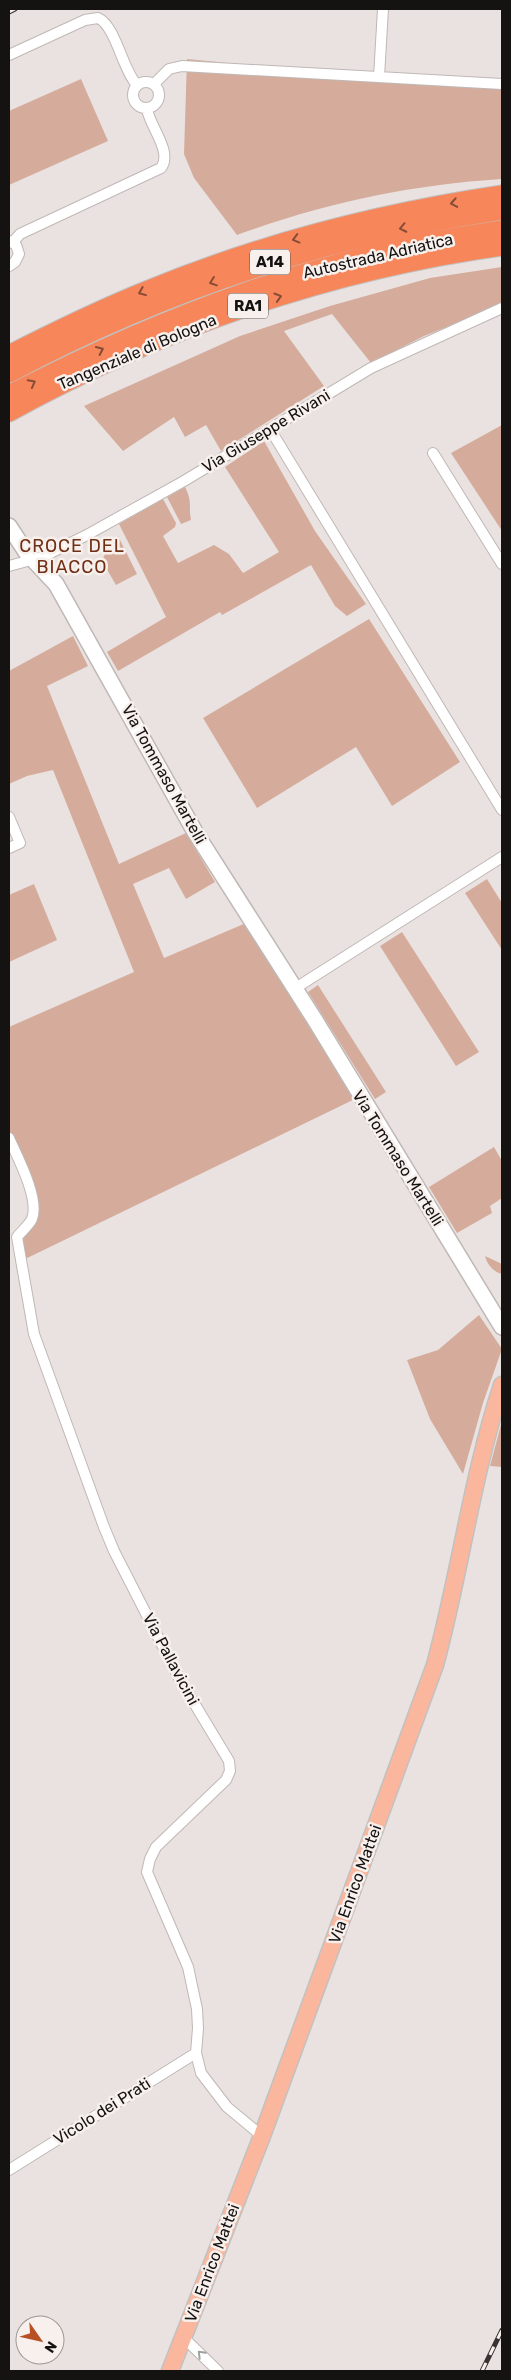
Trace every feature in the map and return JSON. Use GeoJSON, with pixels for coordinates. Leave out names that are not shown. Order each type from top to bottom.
{"type":"FeatureCollection","features":[{"type":"Feature","properties":{"kind":"highway"},"geometry":{"type":"LineString","coordinates":[[9,355],[146,290],[254,252],[364,221],[502,194]]}},
{"type":"Feature","properties":{"kind":"highway","name":"Autostrada Adriatica"},"geometry":{"type":"LineString","coordinates":[[9,373],[94,330],[198,287],[245,270],[330,244],[428,223],[502,210]]}},
{"type":"Feature","properties":{"kind":"highway","name":"Autostrada Adriatica"},"geometry":{"type":"LineString","coordinates":[[9,395],[64,367],[160,323],[255,288],[380,253],[433,241],[502,230]]}},
{"type":"Feature","properties":{"kind":"highway","name":"Tangenziale di Bologna"},"geometry":{"type":"LineString","coordinates":[[9,412],[104,364],[217,317],[337,280],[452,254],[502,246]]}},
{"type":"Feature","properties":{"kind":"highway"},"geometry":{"type":"LineString","coordinates":[[452,254],[471,256],[502,253]]}},
{"type":"Feature","properties":{"kind":"main road","name":"Via Tommaso Martelli"},"geometry":{"type":"LineString","coordinates":[[9,526],[34,560],[56,584],[195,832],[502,1327]]}},
{"type":"Feature","properties":{"kind":"main road","name":"Via Enrico Mattei"},"geometry":{"type":"LineString","coordinates":[[170,2371],[262,2136],[435,1665],[452,1598],[490,1426],[502,1385]]}},
{"type":"Feature","properties":{"kind":"street"},"geometry":{"type":"LineString","coordinates":[[379,77],[383,9]]}},
{"type":"Feature","properties":{"kind":"street"},"geometry":{"type":"LineString","coordinates":[[9,55],[85,20],[98,18],[106,24],[129,75],[137,85]]}},
{"type":"Feature","properties":{"kind":"street"},"geometry":{"type":"LineString","coordinates":[[154,84],[168,69],[182,66],[502,84]]}},
{"type":"Feature","properties":{"kind":"street"},"geometry":{"type":"LineString","coordinates":[[144,82],[154,84],[158,89],[159,98],[155,105],[147,109],[138,106],[133,100],[133,92],[137,85],[144,82]]}},
{"type":"Feature","properties":{"kind":"street"},"geometry":{"type":"LineString","coordinates":[[9,266],[15,262],[19,254],[11,241],[20,234],[161,168],[164,163],[165,154],[147,109]]}},
{"type":"Feature","properties":{"kind":"street","name":"Via Giuseppe Rivani"},"geometry":{"type":"LineString","coordinates":[[9,566],[34,560],[109,523],[370,368],[502,308]]}},
{"type":"Feature","properties":{"kind":"street"},"geometry":{"type":"LineString","coordinates":[[270,429],[502,810]]}},
{"type":"Feature","properties":{"kind":"street"},"geometry":{"type":"LineString","coordinates":[[432,453],[502,564]]}},
{"type":"Feature","properties":{"kind":"street"},"geometry":{"type":"LineString","coordinates":[[9,817],[20,843],[9,848]]}},
{"type":"Feature","properties":{"kind":"street"},"geometry":{"type":"LineString","coordinates":[[294,989],[502,857]]}},
{"type":"Feature","properties":{"kind":"street","name":"Via Pallavicini"},"geometry":{"type":"LineString","coordinates":[[9,1138],[24,1171],[34,1202],[32,1219],[17,1237],[34,1334],[114,1551],[179,1678],[223,1747],[229,1760],[230,1771],[226,1780],[156,1847],[150,1859],[147,1872],[188,1966],[198,2018],[196,2053],[201,2073],[212,2090],[227,2106],[262,2136]]}},
{"type":"Feature","properties":{"kind":"street","name":"Vicolo dei Prati"},"geometry":{"type":"LineString","coordinates":[[9,2170],[196,2053]]}},
{"type":"Feature","properties":{"kind":"street"},"geometry":{"type":"LineString","coordinates":[[183,2337],[218,2371]]}},
{"type":"Feature","properties":{"kind":"shaded area"},"geometry":{"type":"Polygon","coordinates":[[[187,59],[438,84],[502,88],[502,179],[434,186],[368,197],[302,214],[237,235],[194,178],[184,154],[187,59]]]}},
{"type":"Feature","properties":{"kind":"shaded area"},"geometry":{"type":"Polygon","coordinates":[[[81,79],[108,141],[9,185],[9,111],[81,79]]]}},
{"type":"Feature","properties":{"kind":"shaded area"},"geometry":{"type":"Polygon","coordinates":[[[502,267],[502,305],[424,336],[371,363],[332,314],[284,331],[324,386],[221,451],[206,425],[185,437],[174,417],[123,451],[84,406],[240,336],[330,306],[430,278],[502,267]]]}},
{"type":"Feature","properties":{"kind":"shaded area"},"geometry":{"type":"Polygon","coordinates":[[[502,425],[502,531],[451,453],[502,425]]]}},
{"type":"Feature","properties":{"kind":"shaded area"},"geometry":{"type":"Polygon","coordinates":[[[264,441],[315,531],[366,604],[347,616],[335,606],[311,565],[222,615],[220,612],[118,671],[107,652],[166,617],[119,524],[163,499],[176,523],[175,527],[163,536],[178,563],[214,545],[229,554],[243,573],[279,552],[225,467],[264,441]]]}},
{"type":"Feature","properties":{"kind":"shaded area"},"geometry":{"type":"Polygon","coordinates":[[[185,487],[190,500],[191,520],[181,524],[167,497],[185,487]]]}},
{"type":"Feature","properties":{"kind":"shaded area"},"geometry":{"type":"Polygon","coordinates":[[[118,536],[137,574],[116,585],[102,561],[105,554],[119,547],[115,541],[118,536]]]}},
{"type":"Feature","properties":{"kind":"shaded area"},"geometry":{"type":"Polygon","coordinates":[[[369,619],[460,762],[392,806],[356,747],[257,808],[203,718],[369,619]]]}},
{"type":"Feature","properties":{"kind":"shaded area"},"geometry":{"type":"Polygon","coordinates":[[[73,636],[88,666],[47,686],[119,864],[186,833],[215,882],[186,899],[169,868],[133,884],[164,958],[246,923],[357,1098],[21,1261],[17,1237],[32,1219],[34,1202],[9,1138],[9,1027],[134,972],[53,770],[27,776],[9,784],[9,671],[73,636]]]}},
{"type":"Feature","properties":{"kind":"shaded area"},"geometry":{"type":"Polygon","coordinates":[[[487,879],[502,903],[502,950],[465,893],[487,879]]]}},
{"type":"Feature","properties":{"kind":"shaded area"},"geometry":{"type":"Polygon","coordinates":[[[34,884],[57,940],[9,962],[9,895],[34,884]]]}},
{"type":"Feature","properties":{"kind":"shaded area"},"geometry":{"type":"Polygon","coordinates":[[[402,932],[479,1052],[456,1066],[380,946],[402,932]]]}},
{"type":"Feature","properties":{"kind":"shaded area"},"geometry":{"type":"Polygon","coordinates":[[[318,985],[386,1092],[375,1099],[308,992],[318,985]]]}},
{"type":"Feature","properties":{"kind":"shaded area"},"geometry":{"type":"Polygon","coordinates":[[[494,1147],[502,1161],[502,1198],[490,1206],[492,1213],[457,1233],[429,1187],[494,1147]]]}},
{"type":"Feature","properties":{"kind":"shaded area"},"geometry":{"type":"Polygon","coordinates":[[[485,1256],[502,1264],[502,1274],[491,1267],[485,1256]]]}},
{"type":"Feature","properties":{"kind":"shaded area"},"geometry":{"type":"Polygon","coordinates":[[[479,1315],[502,1349],[483,1403],[463,1474],[430,1419],[407,1360],[438,1350],[479,1315]]]}},
{"type":"Feature","properties":{"kind":"shaded area"},"geometry":{"type":"Polygon","coordinates":[[[502,1421],[502,1467],[490,1466],[502,1421]]]}},
{"type":"Feature","properties":{"kind":"railway"},"geometry":{"type":"LineString","coordinates":[[9,12],[15,9]]}},
{"type":"Feature","properties":{"kind":"railway"},"geometry":{"type":"LineString","coordinates":[[482,2371],[502,2330]]}},
{"type":"Feature","properties":{"kind":"district","name":"CROCE DEL BIACCO"},"geometry":{"type":"Point","coordinates":[72,556]}}]}
